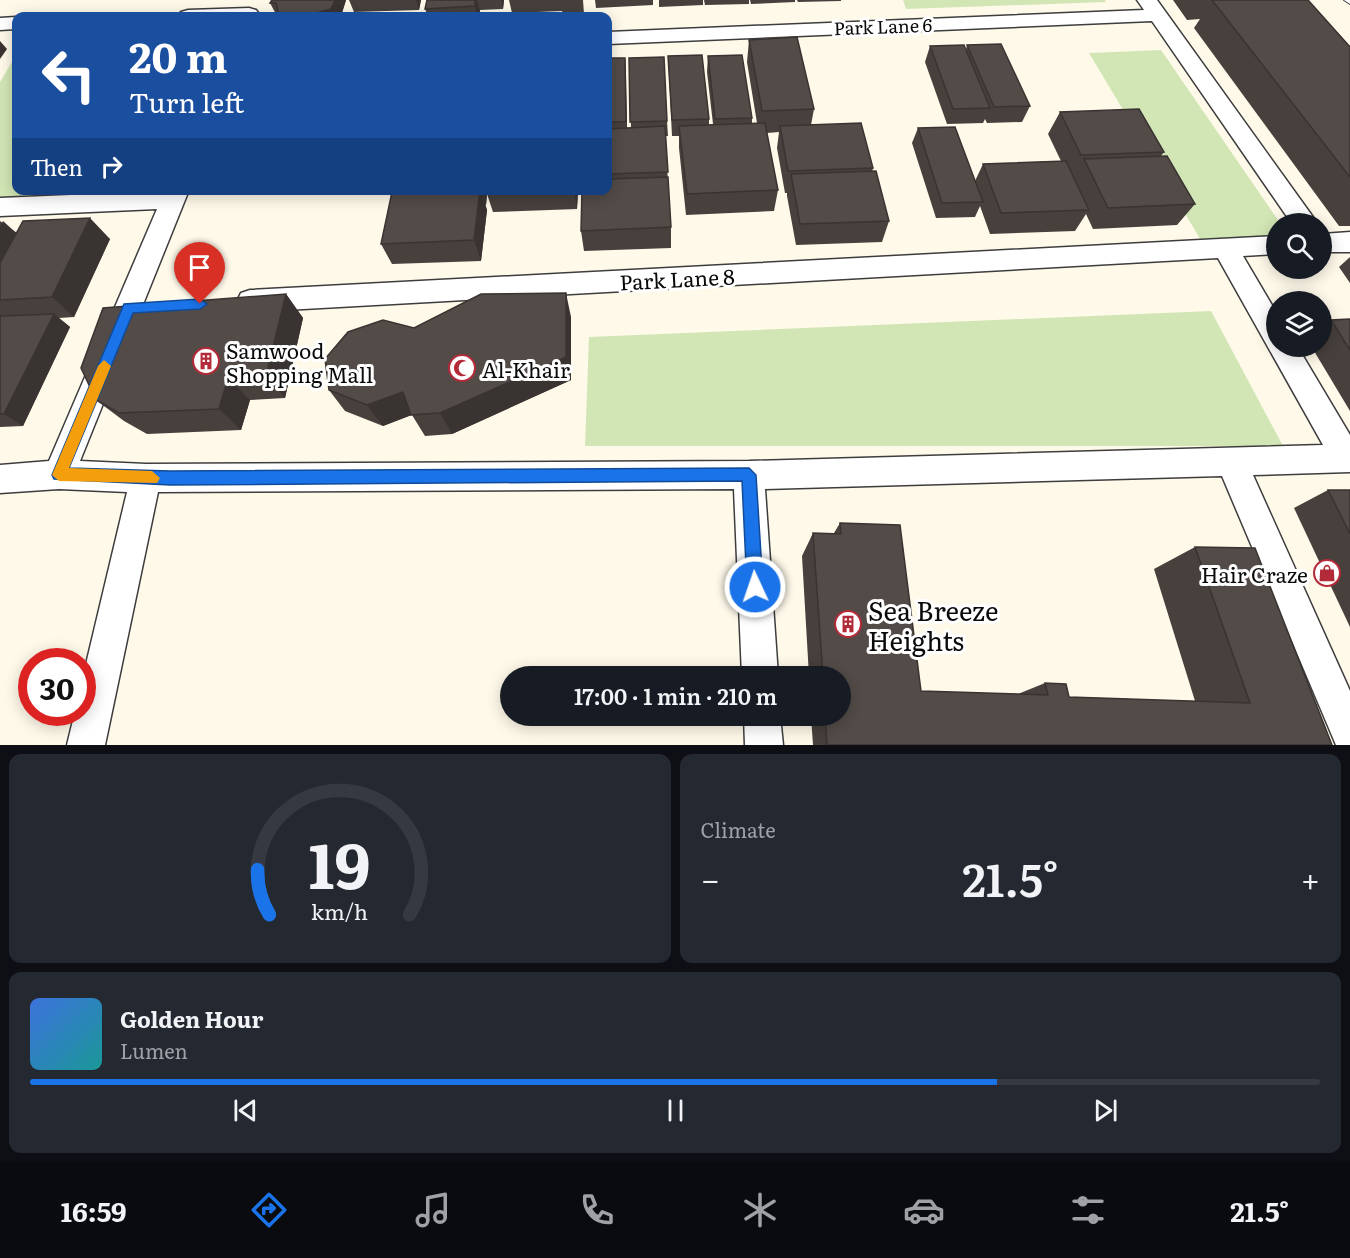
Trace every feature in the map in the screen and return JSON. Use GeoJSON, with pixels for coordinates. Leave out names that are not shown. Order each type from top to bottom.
{"type":"FeatureCollection","features":[{"type":"Feature","properties":{"kind":"street","name":"Park Lane 6"},"geometry":{"type":"LineString","coordinates":[[612,38],[1152,8]]}},
{"type":"Feature","properties":{"kind":"street"},"geometry":{"type":"LineString","coordinates":[[1152,8],[1298,213]]}},
{"type":"Feature","properties":{"kind":"street"},"geometry":{"type":"LineString","coordinates":[[229,12],[250,10]]}},
{"type":"Feature","properties":{"kind":"street"},"geometry":{"type":"LineString","coordinates":[[0,207],[175,195],[140,307],[59,475]]}},
{"type":"Feature","properties":{"kind":"street"},"geometry":{"type":"LineString","coordinates":[[1332,243],[1350,242]]}},
{"type":"Feature","properties":{"kind":"street","name":"Park Lane 8"},"geometry":{"type":"LineString","coordinates":[[224,303],[1266,246]]}},
{"type":"Feature","properties":{"kind":"street"},"geometry":{"type":"LineString","coordinates":[[1226,248],[1266,318]]}},
{"type":"Feature","properties":{"kind":"street"},"geometry":{"type":"LineString","coordinates":[[0,479],[59,475],[146,478],[749,475],[1348,458],[1288,357]]}},
{"type":"Feature","properties":{"kind":"street"},"geometry":{"type":"LineString","coordinates":[[1232,462],[1350,733]]}},
{"type":"Feature","properties":{"kind":"street"},"geometry":{"type":"LineString","coordinates":[[749,475],[759,666]]}},
{"type":"Feature","properties":{"kind":"street"},"geometry":{"type":"LineString","coordinates":[[86,745],[146,478]]}},
{"type":"Feature","properties":{"kind":"street"},"geometry":{"type":"LineString","coordinates":[[763,726],[764,745]]}},
{"type":"Feature","properties":{"kind":"green space"},"geometry":{"type":"Polygon","coordinates":[[[903,0],[1105,0],[1106,2],[906,9],[903,0]]]}},
{"type":"Feature","properties":{"kind":"green space"},"geometry":{"type":"Polygon","coordinates":[[[1161,50],[1273,213],[1266,213],[1266,244],[1205,247],[1089,53],[1161,50]]]}},
{"type":"Feature","properties":{"kind":"green space"},"geometry":{"type":"Polygon","coordinates":[[[12,62],[12,195],[176,195],[174,199],[0,207],[0,82],[12,62]]]}},
{"type":"Feature","properties":{"kind":"green space"},"geometry":{"type":"Polygon","coordinates":[[[1211,311],[1283,446],[585,446],[589,337],[1211,311]]]}},
{"type":"Feature","properties":{"kind":"building"},"geometry":{"type":"Polygon","coordinates":[[[272,0],[335,0],[331,9],[320,12],[278,12],[276,3],[270,3],[272,0]]]}},
{"type":"Feature","properties":{"kind":"building"},"geometry":{"type":"Polygon","coordinates":[[[427,0],[475,0],[475,6],[425,9],[427,0]]]}},
{"type":"Feature","properties":{"kind":"building"},"geometry":{"type":"Polygon","coordinates":[[[1212,0],[1308,0],[1350,47],[1350,177],[1212,0]]]}},
{"type":"Feature","properties":{"kind":"building"},"geometry":{"type":"Polygon","coordinates":[[[797,37],[814,109],[762,111],[749,40],[797,37]]]}},
{"type":"Feature","properties":{"kind":"building"},"geometry":{"type":"Polygon","coordinates":[[[1001,44],[1030,106],[994,107],[967,45],[1001,44]]]}},
{"type":"Feature","properties":{"kind":"building"},"geometry":{"type":"Polygon","coordinates":[[[964,45],[990,108],[953,109],[930,46],[964,45]]]}},
{"type":"Feature","properties":{"kind":"building"},"geometry":{"type":"Polygon","coordinates":[[[702,55],[709,119],[672,120],[668,56],[702,55]]]}},
{"type":"Feature","properties":{"kind":"building"},"geometry":{"type":"Polygon","coordinates":[[[742,55],[752,118],[715,119],[708,56],[742,55]]]}},
{"type":"Feature","properties":{"kind":"building"},"geometry":{"type":"Polygon","coordinates":[[[664,57],[667,121],[630,122],[629,58],[664,57]]]}},
{"type":"Feature","properties":{"kind":"building"},"geometry":{"type":"Polygon","coordinates":[[[612,58],[625,58],[626,122],[612,122],[612,58]]]}},
{"type":"Feature","properties":{"kind":"building"},"geometry":{"type":"Polygon","coordinates":[[[1139,109],[1164,152],[1081,155],[1060,112],[1139,109]]]}},
{"type":"Feature","properties":{"kind":"building"},"geometry":{"type":"Polygon","coordinates":[[[765,123],[778,190],[687,194],[679,126],[765,123]]]}},
{"type":"Feature","properties":{"kind":"building"},"geometry":{"type":"Polygon","coordinates":[[[861,123],[873,168],[788,171],[780,126],[861,123]]]}},
{"type":"Feature","properties":{"kind":"building"},"geometry":{"type":"Polygon","coordinates":[[[665,126],[668,172],[612,174],[612,129],[665,126]]]}},
{"type":"Feature","properties":{"kind":"building"},"geometry":{"type":"Polygon","coordinates":[[[955,127],[983,202],[942,203],[918,128],[955,127]]]}},
{"type":"Feature","properties":{"kind":"building"},"geometry":{"type":"Polygon","coordinates":[[[1167,156],[1195,204],[1108,208],[1084,159],[1167,156]]]}},
{"type":"Feature","properties":{"kind":"building"},"geometry":{"type":"Polygon","coordinates":[[[1066,161],[1089,210],[1001,213],[983,164],[1066,161]]]}},
{"type":"Feature","properties":{"kind":"building"},"geometry":{"type":"Polygon","coordinates":[[[876,171],[889,221],[800,224],[791,174],[876,171]]]}},
{"type":"Feature","properties":{"kind":"building"},"geometry":{"type":"Polygon","coordinates":[[[668,177],[671,227],[581,231],[582,195],[612,195],[612,179],[668,177]]]}},
{"type":"Feature","properties":{"kind":"building"},"geometry":{"type":"Polygon","coordinates":[[[391,195],[479,195],[474,240],[381,244],[391,195]]]}},
{"type":"Feature","properties":{"kind":"building"},"geometry":{"type":"Polygon","coordinates":[[[90,218],[52,297],[0,300],[0,263],[23,221],[90,218]]]}},
{"type":"Feature","properties":{"kind":"building","name":"Al-Khair"},"geometry":{"type":"Polygon","coordinates":[[[566,293],[566,357],[440,413],[411,415],[403,392],[367,405],[329,390],[325,359],[348,332],[383,320],[414,328],[481,294],[566,293]]]}},
{"type":"Feature","properties":{"kind":"building","name":"Samwood Shopping Mall"},"geometry":{"type":"Polygon","coordinates":[[[286,294],[266,376],[228,378],[219,409],[119,413],[96,400],[81,368],[103,308],[286,294]]]}},
{"type":"Feature","properties":{"kind":"building"},"geometry":{"type":"Polygon","coordinates":[[[54,314],[4,414],[0,414],[0,316],[54,314]]]}},
{"type":"Feature","properties":{"kind":"building"},"geometry":{"type":"Polygon","coordinates":[[[1350,319],[1350,350],[1332,322],[1350,319]]]}},
{"type":"Feature","properties":{"kind":"building"},"geometry":{"type":"Polygon","coordinates":[[[1328,490],[1350,490],[1350,534],[1328,490]]]}},
{"type":"Feature","properties":{"kind":"building"},"geometry":{"type":"Polygon","coordinates":[[[840,523],[900,525],[921,691],[1048,695],[1045,683],[1066,684],[1069,697],[1250,703],[1195,547],[1255,548],[1332,745],[827,745],[826,726],[851,726],[851,666],[822,666],[813,533],[841,534],[840,523]]]}},
{"type":"Feature","properties":{"kind":"slow traffic"},"geometry":{"type":"LineString","coordinates":[[104,366],[59,475],[152,478]]}},
{"type":"Feature","properties":{"kind":"place","name":"Samwood Shopping Mall"},"geometry":{"type":"Point","coordinates":[206,361]}},
{"type":"Feature","properties":{"kind":"place","name":"Al-Khair"},"geometry":{"type":"Point","coordinates":[462,368]}},
{"type":"Feature","properties":{"kind":"place","name":"Hair Craze"},"geometry":{"type":"Point","coordinates":[1327,573]}},
{"type":"Feature","properties":{"kind":"place","name":"Sea Breeze Heights"},"geometry":{"type":"Point","coordinates":[848,624]}},
{"type":"Feature","properties":{"kind":"route"},"geometry":{"type":"LineString","coordinates":[[200,304],[129,308],[59,475],[170,478],[749,475],[755,587]]}}]}
